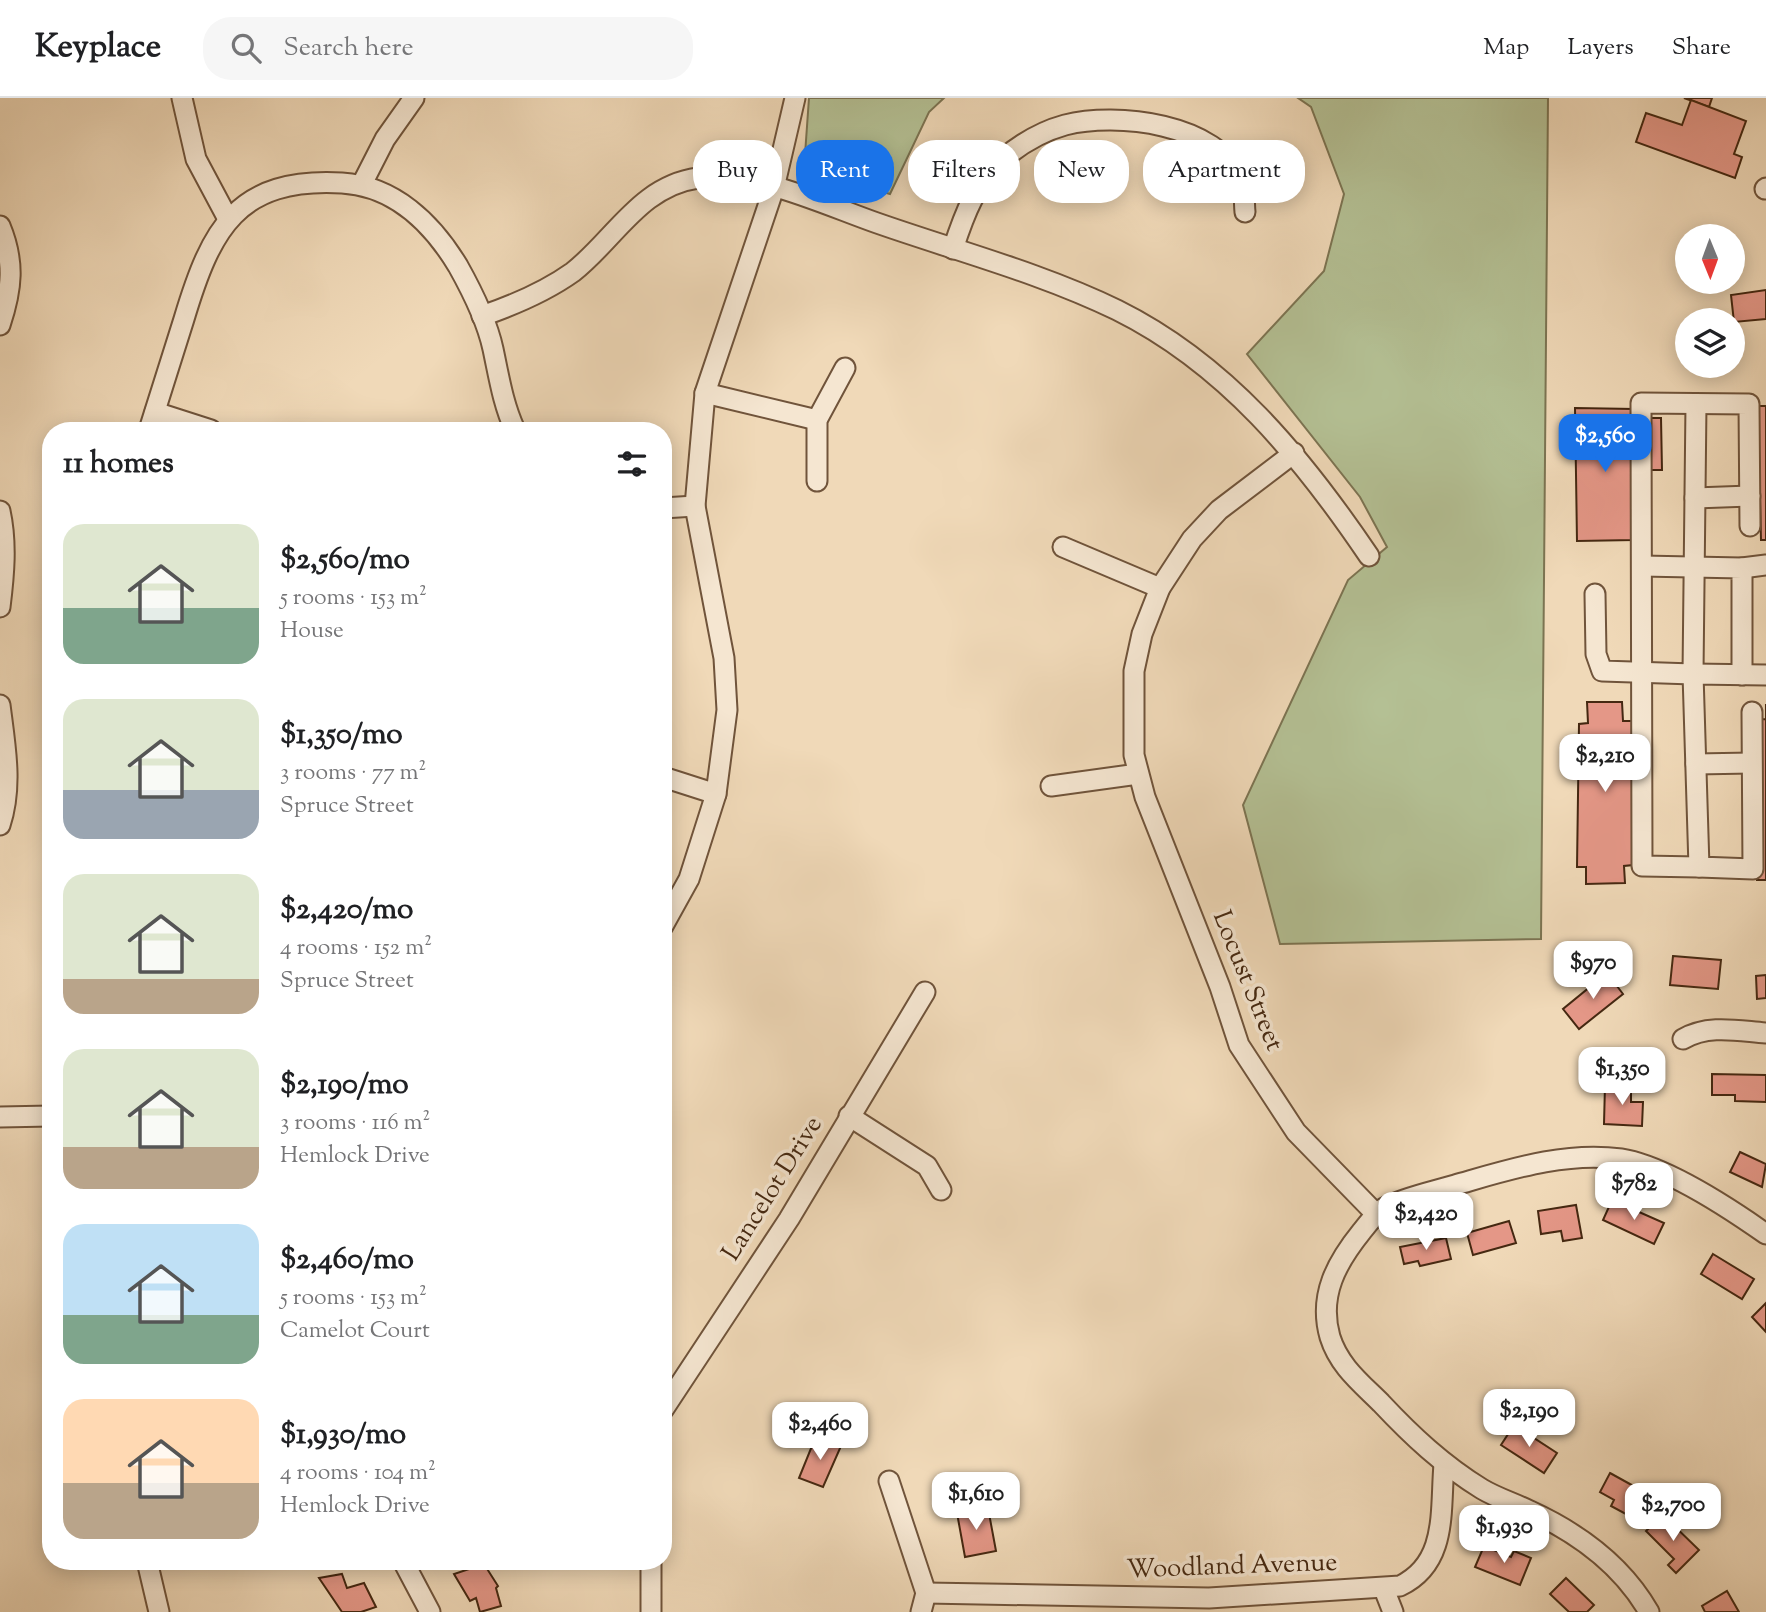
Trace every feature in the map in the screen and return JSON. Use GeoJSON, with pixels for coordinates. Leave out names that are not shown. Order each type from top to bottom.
{"type":"FeatureCollection","features":[{"type":"Feature","properties":{"kind":"street"},"geometry":{"type":"LineString","coordinates":[[182,98],[196,159],[228,219]]}},
{"type":"Feature","properties":{"kind":"street"},"geometry":{"type":"LineString","coordinates":[[362,184],[385,139],[414,98]]}},
{"type":"Feature","properties":{"kind":"street"},"geometry":{"type":"LineString","coordinates":[[782,154],[795,98]]}},
{"type":"Feature","properties":{"kind":"street"},"geometry":{"type":"LineString","coordinates":[[953,249],[974,196],[1004,158],[1044,133],[1091,121],[1151,123],[1197,138],[1217,150],[1241,180],[1245,212]]}},
{"type":"Feature","properties":{"kind":"street"},"geometry":{"type":"LineString","coordinates":[[152,421],[201,264],[228,219],[255,198],[287,185],[309,181],[362,184],[398,201],[422,218],[458,267],[482,316],[493,347],[503,398],[512,422]]}},
{"type":"Feature","properties":{"kind":"street"},"geometry":{"type":"LineString","coordinates":[[482,316],[530,298],[574,271],[646,198],[672,184],[693,181]]}},
{"type":"Feature","properties":{"kind":"street"},"geometry":{"type":"LineString","coordinates":[[782,191],[1076,292],[1151,329],[1213,373],[1249,404],[1294,453],[1334,504],[1369,556]]}},
{"type":"Feature","properties":{"kind":"street"},"geometry":{"type":"LineString","coordinates":[[672,910],[690,879],[716,794],[727,710],[724,658],[695,506],[705,393],[769,203]]}},
{"type":"Feature","properties":{"kind":"street"},"geometry":{"type":"LineString","coordinates":[[0,226],[8,244],[12,269],[10,294],[0,325]]}},
{"type":"Feature","properties":{"kind":"street"},"geometry":{"type":"LineString","coordinates":[[817,481],[817,420],[845,369]]}},
{"type":"Feature","properties":{"kind":"street"},"geometry":{"type":"LineString","coordinates":[[705,393],[817,420]]}},
{"type":"Feature","properties":{"kind":"street"},"geometry":{"type":"LineString","coordinates":[[1750,526],[1749,404],[1642,403],[1642,866],[1753,869],[1752,712]]}},
{"type":"Feature","properties":{"kind":"street"},"geometry":{"type":"LineString","coordinates":[[1696,404],[1693,674],[1699,867]]}},
{"type":"Feature","properties":{"kind":"street","name":"Locust Street"},"geometry":{"type":"LineString","coordinates":[[1294,453],[1219,510],[1192,539],[1160,588],[1142,634],[1134,671],[1132,698],[1138,774],[1239,1045],[1259,1081],[1296,1132],[1376,1214]]}},
{"type":"Feature","properties":{"kind":"street"},"geometry":{"type":"LineString","coordinates":[[1695,498],[1750,496]]}},
{"type":"Feature","properties":{"kind":"street"},"geometry":{"type":"LineString","coordinates":[[672,507],[695,506]]}},
{"type":"Feature","properties":{"kind":"street"},"geometry":{"type":"LineString","coordinates":[[0,511],[4,530],[0,607]]}},
{"type":"Feature","properties":{"kind":"street"},"geometry":{"type":"LineString","coordinates":[[1063,547],[1160,588]]}},
{"type":"Feature","properties":{"kind":"street"},"geometry":{"type":"LineString","coordinates":[[1642,566],[1742,568],[1766,565]]}},
{"type":"Feature","properties":{"kind":"street"},"geometry":{"type":"LineString","coordinates":[[1742,568],[1742,675]]}},
{"type":"Feature","properties":{"kind":"street"},"geometry":{"type":"LineString","coordinates":[[1595,594],[1595,654],[1602,671],[1766,675]]}},
{"type":"Feature","properties":{"kind":"street"},"geometry":{"type":"LineString","coordinates":[[0,705],[8,765],[5,810],[0,825]]}},
{"type":"Feature","properties":{"kind":"street"},"geometry":{"type":"LineString","coordinates":[[1696,764],[1751,763]]}},
{"type":"Feature","properties":{"kind":"street"},"geometry":{"type":"LineString","coordinates":[[1051,786],[1138,774]]}},
{"type":"Feature","properties":{"kind":"street"},"geometry":{"type":"LineString","coordinates":[[672,780],[716,794]]}},
{"type":"Feature","properties":{"kind":"street","name":"Lancelot Drive"},"geometry":{"type":"LineString","coordinates":[[672,1392],[789,1219],[925,992]]}},
{"type":"Feature","properties":{"kind":"street"},"geometry":{"type":"LineString","coordinates":[[1683,1039],[1695,1032],[1712,1029],[1766,1033]]}},
{"type":"Feature","properties":{"kind":"street"},"geometry":{"type":"LineString","coordinates":[[0,1117],[42,1116]]}},
{"type":"Feature","properties":{"kind":"street"},"geometry":{"type":"LineString","coordinates":[[849,1116],[926,1167],[941,1190]]}},
{"type":"Feature","properties":{"kind":"street"},"geometry":{"type":"LineString","coordinates":[[1649,1612],[1638,1593],[1595,1549],[1555,1524],[1483,1489],[1444,1464],[1400,1425],[1351,1375],[1337,1355],[1330,1336],[1327,1293],[1335,1270],[1376,1214],[1424,1194],[1494,1174],[1558,1160],[1599,1156],[1647,1166],[1732,1209],[1766,1234]]}},
{"type":"Feature","properties":{"kind":"street","name":"Woodland Avenue"},"geometry":{"type":"LineString","coordinates":[[924,1602],[1178,1605],[1400,1586],[1419,1575],[1436,1551],[1444,1464]]}},
{"type":"Feature","properties":{"kind":"street"},"geometry":{"type":"LineString","coordinates":[[890,1481],[924,1602]]}},
{"type":"Feature","properties":{"kind":"street"},"geometry":{"type":"LineString","coordinates":[[149,1570],[159,1612]]}},
{"type":"Feature","properties":{"kind":"street"},"geometry":{"type":"LineString","coordinates":[[408,1570],[430,1612]]}},
{"type":"Feature","properties":{"kind":"street"},"geometry":{"type":"LineString","coordinates":[[651,1570],[651,1612]]}},
{"type":"Feature","properties":{"kind":"street"},"geometry":{"type":"LineString","coordinates":[[1384,1588],[1393,1612]]}},
{"type":"Feature","properties":{"kind":"green space"},"geometry":{"type":"Polygon","coordinates":[[[809,98],[944,98],[929,112],[916,140],[908,140],[908,156],[894,186],[894,140],[806,140],[809,98]]]}},
{"type":"Feature","properties":{"kind":"green space"},"geometry":{"type":"Polygon","coordinates":[[[1298,98],[1548,98],[1541,939],[1280,944],[1243,805],[1348,580],[1387,547],[1360,497],[1247,354],[1324,271],[1344,194],[1311,107],[1298,98]]]}},
{"type":"Feature","properties":{"kind":"building"},"geometry":{"type":"Polygon","coordinates":[[[1684,98],[1712,98],[1709,107],[1684,98]]]}},
{"type":"Feature","properties":{"kind":"building"},"geometry":{"type":"Polygon","coordinates":[[[1691,100],[1746,121],[1734,154],[1742,157],[1735,178],[1636,142],[1646,113],[1682,125],[1691,100]]]}},
{"type":"Feature","properties":{"kind":"building"},"geometry":{"type":"Polygon","coordinates":[[[1766,290],[1766,319],[1745,321],[1745,308],[1732,308],[1731,295],[1766,290]]]}},
{"type":"Feature","properties":{"kind":"building"},"geometry":{"type":"Polygon","coordinates":[[[1758,406],[1766,406],[1766,540],[1761,540],[1758,406]]]}},
{"type":"Feature","properties":{"kind":"building"},"geometry":{"type":"Polygon","coordinates":[[[1575,408],[1634,409],[1634,540],[1577,541],[1575,408]]]}},
{"type":"Feature","properties":{"kind":"building"},"geometry":{"type":"Polygon","coordinates":[[[1645,418],[1661,418],[1662,470],[1645,470],[1645,418]]]}},
{"type":"Feature","properties":{"kind":"building"},"geometry":{"type":"Polygon","coordinates":[[[1587,702],[1622,702],[1623,721],[1633,721],[1633,865],[1624,866],[1625,883],[1586,884],[1586,867],[1577,867],[1579,724],[1588,723],[1587,702]]]}},
{"type":"Feature","properties":{"kind":"building"},"geometry":{"type":"Polygon","coordinates":[[[1766,719],[1766,880],[1757,880],[1754,720],[1766,719]]]}},
{"type":"Feature","properties":{"kind":"building"},"geometry":{"type":"Polygon","coordinates":[[[1673,956],[1721,960],[1718,989],[1670,985],[1673,956]]]}},
{"type":"Feature","properties":{"kind":"building"},"geometry":{"type":"Polygon","coordinates":[[[1607,973],[1623,994],[1579,1029],[1563,1009],[1607,973]]]}},
{"type":"Feature","properties":{"kind":"building"},"geometry":{"type":"Polygon","coordinates":[[[1766,975],[1766,998],[1757,999],[1756,976],[1766,975]]]}},
{"type":"Feature","properties":{"kind":"building"},"geometry":{"type":"Polygon","coordinates":[[[1712,1074],[1766,1075],[1766,1102],[1735,1101],[1735,1095],[1712,1095],[1712,1074]]]}},
{"type":"Feature","properties":{"kind":"building"},"geometry":{"type":"Polygon","coordinates":[[[1605,1085],[1631,1086],[1631,1102],[1643,1102],[1642,1126],[1604,1124],[1605,1085]]]}},
{"type":"Feature","properties":{"kind":"building"},"geometry":{"type":"Polygon","coordinates":[[[1740,1152],[1766,1164],[1762,1187],[1730,1172],[1740,1152]]]}},
{"type":"Feature","properties":{"kind":"building"},"geometry":{"type":"Polygon","coordinates":[[[1612,1200],[1664,1223],[1654,1244],[1603,1220],[1612,1200]]]}},
{"type":"Feature","properties":{"kind":"building"},"geometry":{"type":"Polygon","coordinates":[[[1576,1205],[1582,1238],[1563,1241],[1561,1231],[1541,1234],[1538,1211],[1576,1205]]]}},
{"type":"Feature","properties":{"kind":"building"},"geometry":{"type":"Polygon","coordinates":[[[1509,1221],[1516,1243],[1473,1255],[1467,1233],[1509,1221]]]}},
{"type":"Feature","properties":{"kind":"building"},"geometry":{"type":"Polygon","coordinates":[[[1446,1238],[1451,1259],[1420,1266],[1418,1261],[1404,1264],[1400,1247],[1446,1238]]]}},
{"type":"Feature","properties":{"kind":"building"},"geometry":{"type":"Polygon","coordinates":[[[1713,1254],[1754,1279],[1742,1299],[1701,1274],[1713,1254]]]}},
{"type":"Feature","properties":{"kind":"building"},"geometry":{"type":"Polygon","coordinates":[[[1766,1303],[1766,1332],[1752,1317],[1766,1303]]]}},
{"type":"Feature","properties":{"kind":"building"},"geometry":{"type":"Polygon","coordinates":[[[1514,1425],[1557,1453],[1544,1473],[1501,1445],[1514,1425]]]}},
{"type":"Feature","properties":{"kind":"building"},"geometry":{"type":"Polygon","coordinates":[[[816,1436],[841,1446],[823,1487],[799,1478],[816,1436]]]}},
{"type":"Feature","properties":{"kind":"building"},"geometry":{"type":"Polygon","coordinates":[[[1610,1473],[1648,1494],[1635,1519],[1611,1506],[1614,1500],[1600,1492],[1610,1473]]]}},
{"type":"Feature","properties":{"kind":"building"},"geometry":{"type":"Polygon","coordinates":[[[988,1508],[996,1551],[965,1557],[957,1513],[988,1508]]]}},
{"type":"Feature","properties":{"kind":"building"},"geometry":{"type":"Polygon","coordinates":[[[1663,1515],[1699,1550],[1676,1573],[1668,1565],[1674,1559],[1646,1531],[1663,1515]]]}},
{"type":"Feature","properties":{"kind":"building"},"geometry":{"type":"Polygon","coordinates":[[[1484,1546],[1511,1557],[1514,1551],[1531,1558],[1520,1585],[1475,1567],[1484,1546]]]}},
{"type":"Feature","properties":{"kind":"building"},"geometry":{"type":"Polygon","coordinates":[[[466,1570],[488,1570],[498,1586],[496,1588],[501,1606],[480,1612],[476,1598],[470,1601],[454,1574],[466,1570]]]}},
{"type":"Feature","properties":{"kind":"building"},"geometry":{"type":"Polygon","coordinates":[[[342,1574],[347,1588],[364,1583],[376,1607],[361,1612],[342,1612],[319,1578],[342,1574]]]}},
{"type":"Feature","properties":{"kind":"building"},"geometry":{"type":"Polygon","coordinates":[[[1566,1578],[1594,1605],[1587,1612],[1569,1612],[1550,1594],[1566,1578]]]}},
{"type":"Feature","properties":{"kind":"building"},"geometry":{"type":"Polygon","coordinates":[[[1727,1591],[1739,1612],[1705,1612],[1702,1606],[1727,1591]]]}}]}
